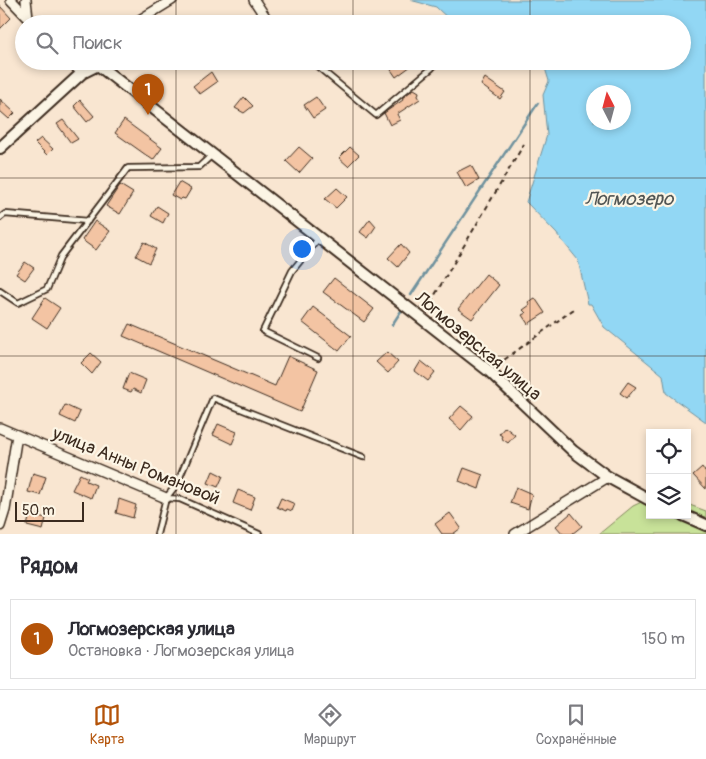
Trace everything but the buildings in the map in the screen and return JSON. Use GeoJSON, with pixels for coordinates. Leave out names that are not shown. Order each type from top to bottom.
{"type":"FeatureCollection","features":[{"type":"Feature","properties":{"kind":"street"},"geometry":{"type":"LineString","coordinates":[[11,0],[25,15]]}},
{"type":"Feature","properties":{"kind":"street"},"geometry":{"type":"LineString","coordinates":[[26,0],[30,15]]}},
{"type":"Feature","properties":{"kind":"street"},"geometry":{"type":"LineString","coordinates":[[148,15],[172,0]]}},
{"type":"Feature","properties":{"kind":"street"},"geometry":{"type":"LineString","coordinates":[[254,0],[264,15]]}},
{"type":"Feature","properties":{"kind":"street"},"geometry":{"type":"LineString","coordinates":[[79,70],[82,73]]}},
{"type":"Feature","properties":{"kind":"street"},"geometry":{"type":"LineString","coordinates":[[0,148],[87,70]]}},
{"type":"Feature","properties":{"kind":"street","name":"Логмозерская улица"},"geometry":{"type":"LineString","coordinates":[[108,70],[489,371],[573,451],[608,477],[646,498]]}},
{"type":"Feature","properties":{"kind":"street","name":"улица Анны Романовой"},"geometry":{"type":"LineString","coordinates":[[0,428],[166,498]]}},
{"type":"Feature","properties":{"kind":"street"},"geometry":{"type":"LineString","coordinates":[[0,526],[5,510],[17,435]]}},
{"type":"Feature","properties":{"kind":"street"},"geometry":{"type":"LineString","coordinates":[[515,534],[608,477]]}},
{"type":"Feature","properties":{"kind":"street"},"geometry":{"type":"LineString","coordinates":[[691,518],[706,525]]}},
{"type":"Feature","properties":{"kind":"lane"},"geometry":{"type":"LineString","coordinates":[[322,70],[376,115],[430,70]]}},
{"type":"Feature","properties":{"kind":"lane"},"geometry":{"type":"LineString","coordinates":[[0,291],[18,303],[47,289],[61,256],[128,168],[199,167],[213,154]]}},
{"type":"Feature","properties":{"kind":"lane"},"geometry":{"type":"LineString","coordinates":[[0,218],[5,214],[88,221]]}},
{"type":"Feature","properties":{"kind":"lane"},"geometry":{"type":"LineString","coordinates":[[318,358],[263,331],[292,271],[319,238]]}},
{"type":"Feature","properties":{"kind":"lane"},"geometry":{"type":"LineString","coordinates":[[157,534],[166,498],[177,484],[213,398],[362,457]]}},
{"type":"Feature","properties":{"kind":"lane","name":"улица Анны Романовой"},"geometry":{"type":"LineString","coordinates":[[166,498],[180,499],[259,534]]}},
{"type":"Feature","properties":{"kind":"path"},"geometry":{"type":"LineString","coordinates":[[422,318],[524,144]]}},
{"type":"Feature","properties":{"kind":"path"},"geometry":{"type":"LineString","coordinates":[[489,371],[574,309]]}},
{"type":"Feature","properties":{"kind":"green space"},"geometry":{"type":"Polygon","coordinates":[[[646,500],[646,519],[691,519],[691,505],[706,511],[706,534],[599,534],[633,506],[646,500]]]}},
{"type":"Feature","properties":{"kind":"water","name":"Логмозеро"},"geometry":{"type":"Polygon","coordinates":[[[410,0],[706,0],[706,422],[666,393],[663,375],[604,327],[591,304],[588,304],[578,260],[556,233],[526,202],[547,135],[543,95],[549,81],[546,70],[691,70],[691,15],[444,15],[436,7],[410,0]]]}},
{"type":"Feature","properties":{"kind":"waterway"},"geometry":{"type":"LineString","coordinates":[[411,295],[538,103]]}},
{"type":"Feature","properties":{"kind":"waterway"},"geometry":{"type":"LineString","coordinates":[[392,325],[403,308]]}},
{"type":"Feature","properties":{"kind":"place","name":"Логмозерская улица"},"geometry":{"type":"Point","coordinates":[148,115]}}]}
